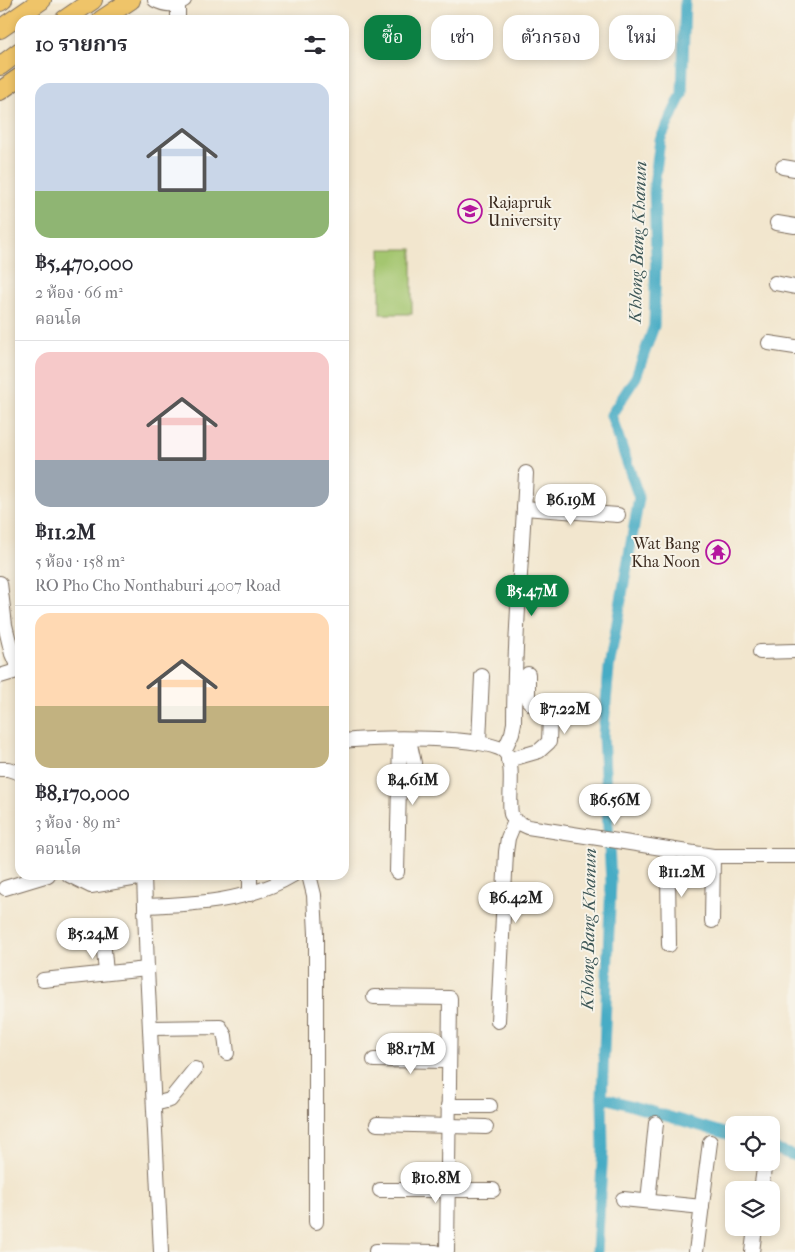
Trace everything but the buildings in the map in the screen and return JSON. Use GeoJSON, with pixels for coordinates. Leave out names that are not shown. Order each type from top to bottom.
{"type":"FeatureCollection","features":[{"type":"Feature","properties":{"kind":"main road"},"geometry":{"type":"LineString","coordinates":[[20,15],[42,0]]}},
{"type":"Feature","properties":{"kind":"main road"},"geometry":{"type":"LineString","coordinates":[[71,15],[93,0]]}},
{"type":"Feature","properties":{"kind":"main road"},"geometry":{"type":"LineString","coordinates":[[109,15],[131,0]]}},
{"type":"Feature","properties":{"kind":"main road"},"geometry":{"type":"LineString","coordinates":[[0,29],[15,19]]}},
{"type":"Feature","properties":{"kind":"main road"},"geometry":{"type":"LineString","coordinates":[[0,66],[15,55]]}},
{"type":"Feature","properties":{"kind":"main road"},"geometry":{"type":"LineString","coordinates":[[0,91],[15,80]]}},
{"type":"Feature","properties":{"kind":"street"},"geometry":{"type":"LineString","coordinates":[[155,0],[166,4],[181,2],[179,15]]}},
{"type":"Feature","properties":{"kind":"street"},"geometry":{"type":"LineString","coordinates":[[777,223],[795,226]]}},
{"type":"Feature","properties":{"kind":"street"},"geometry":{"type":"LineString","coordinates":[[775,284],[795,287]]}},
{"type":"Feature","properties":{"kind":"street"},"geometry":{"type":"LineString","coordinates":[[769,343],[795,347]]}},
{"type":"Feature","properties":{"kind":"street"},"geometry":{"type":"LineString","coordinates":[[526,473],[519,558],[520,597],[514,722],[506,755],[510,809],[515,821],[522,826],[536,829],[670,851],[713,856],[795,856]]}},
{"type":"Feature","properties":{"kind":"street"},"geometry":{"type":"LineString","coordinates":[[524,508],[618,515]]}},
{"type":"Feature","properties":{"kind":"street"},"geometry":{"type":"LineString","coordinates":[[0,583],[6,625],[15,661]]}},
{"type":"Feature","properties":{"kind":"street"},"geometry":{"type":"LineString","coordinates":[[760,652],[795,651]]}},
{"type":"Feature","properties":{"kind":"street"},"geometry":{"type":"LineString","coordinates":[[0,676],[15,671]]}},
{"type":"Feature","properties":{"kind":"street"},"geometry":{"type":"LineString","coordinates":[[349,741],[479,741],[496,746],[506,755],[539,751],[550,742],[550,716],[546,708],[533,705],[528,700],[528,674]]}},
{"type":"Feature","properties":{"kind":"street"},"geometry":{"type":"LineString","coordinates":[[479,741],[482,676]]}},
{"type":"Feature","properties":{"kind":"street"},"geometry":{"type":"LineString","coordinates":[[404,740],[414,764],[414,778]]}},
{"type":"Feature","properties":{"kind":"street"},"geometry":{"type":"LineString","coordinates":[[397,872],[404,740]]}},
{"type":"Feature","properties":{"kind":"street"},"geometry":{"type":"LineString","coordinates":[[0,769],[15,771]]}},
{"type":"Feature","properties":{"kind":"street"},"geometry":{"type":"LineString","coordinates":[[498,1021],[506,852],[508,838],[515,821]]}},
{"type":"Feature","properties":{"kind":"street"},"geometry":{"type":"LineString","coordinates":[[669,945],[668,883],[670,851]]}},
{"type":"Feature","properties":{"kind":"street"},"geometry":{"type":"LineString","coordinates":[[712,921],[713,856]]}},
{"type":"Feature","properties":{"kind":"street"},"geometry":{"type":"LineString","coordinates":[[5,888],[31,880]]}},
{"type":"Feature","properties":{"kind":"street"},"geometry":{"type":"LineString","coordinates":[[79,880],[91,886],[123,880]]}},
{"type":"Feature","properties":{"kind":"street"},"geometry":{"type":"LineString","coordinates":[[144,880],[162,1252]]}},
{"type":"Feature","properties":{"kind":"street"},"geometry":{"type":"LineString","coordinates":[[250,880],[250,894]]}},
{"type":"Feature","properties":{"kind":"street"},"geometry":{"type":"LineString","coordinates":[[145,906],[206,903],[250,894],[282,880]]}},
{"type":"Feature","properties":{"kind":"street"},"geometry":{"type":"LineString","coordinates":[[310,880],[314,895],[316,934],[316,1222]]}},
{"type":"Feature","properties":{"kind":"street"},"geometry":{"type":"LineString","coordinates":[[103,939],[106,973]]}},
{"type":"Feature","properties":{"kind":"street"},"geometry":{"type":"LineString","coordinates":[[43,980],[147,969]]}},
{"type":"Feature","properties":{"kind":"street"},"geometry":{"type":"LineString","coordinates":[[374,997],[450,998],[447,1252]]}},
{"type":"Feature","properties":{"kind":"street"},"geometry":{"type":"LineString","coordinates":[[151,1028],[220,1028],[225,1036],[227,1053]]}},
{"type":"Feature","properties":{"kind":"street"},"geometry":{"type":"LineString","coordinates":[[374,1060],[449,1061]]}},
{"type":"Feature","properties":{"kind":"street"},"geometry":{"type":"LineString","coordinates":[[154,1104],[170,1100],[195,1069]]}},
{"type":"Feature","properties":{"kind":"street"},"geometry":{"type":"LineString","coordinates":[[448,1106],[490,1106]]}},
{"type":"Feature","properties":{"kind":"street"},"geometry":{"type":"LineString","coordinates":[[648,1201],[656,1123]]}},
{"type":"Feature","properties":{"kind":"street"},"geometry":{"type":"LineString","coordinates":[[377,1124],[486,1127]]}},
{"type":"Feature","properties":{"kind":"street"},"geometry":{"type":"LineString","coordinates":[[696,1252],[710,1142]]}},
{"type":"Feature","properties":{"kind":"street"},"geometry":{"type":"LineString","coordinates":[[380,1190],[493,1190]]}},
{"type":"Feature","properties":{"kind":"street"},"geometry":{"type":"LineString","coordinates":[[624,1199],[702,1207]]}},
{"type":"Feature","properties":{"kind":"street"},"geometry":{"type":"LineString","coordinates":[[752,1252],[754,1236]]}},
{"type":"Feature","properties":{"kind":"street"},"geometry":{"type":"LineString","coordinates":[[376,1251],[436,1252]]}},
{"type":"Feature","properties":{"kind":"green space"},"geometry":{"type":"Polygon","coordinates":[[[380,249],[412,249],[412,314],[380,314],[380,249]]]}},
{"type":"Feature","properties":{"kind":"waterway","name":"Khlong Bang Khanun"},"geometry":{"type":"LineString","coordinates":[[597,1252],[603,1148],[602,1097],[611,882],[603,736],[609,668],[639,498],[611,415],[636,377],[654,326],[656,256],[654,186],[660,140],[682,94],[685,0]]}},
{"type":"Feature","properties":{"kind":"waterway"},"geometry":{"type":"LineString","coordinates":[[602,1097],[725,1133]]}},
{"type":"Feature","properties":{"kind":"waterway"},"geometry":{"type":"LineString","coordinates":[[780,1151],[795,1156]]}},
{"type":"Feature","properties":{"kind":"place","name":"Rajapruk University"},"geometry":{"type":"Point","coordinates":[470,211]}},
{"type":"Feature","properties":{"kind":"place","name":"Wat Bang Kha Noon"},"geometry":{"type":"Point","coordinates":[718,552]}}]}
